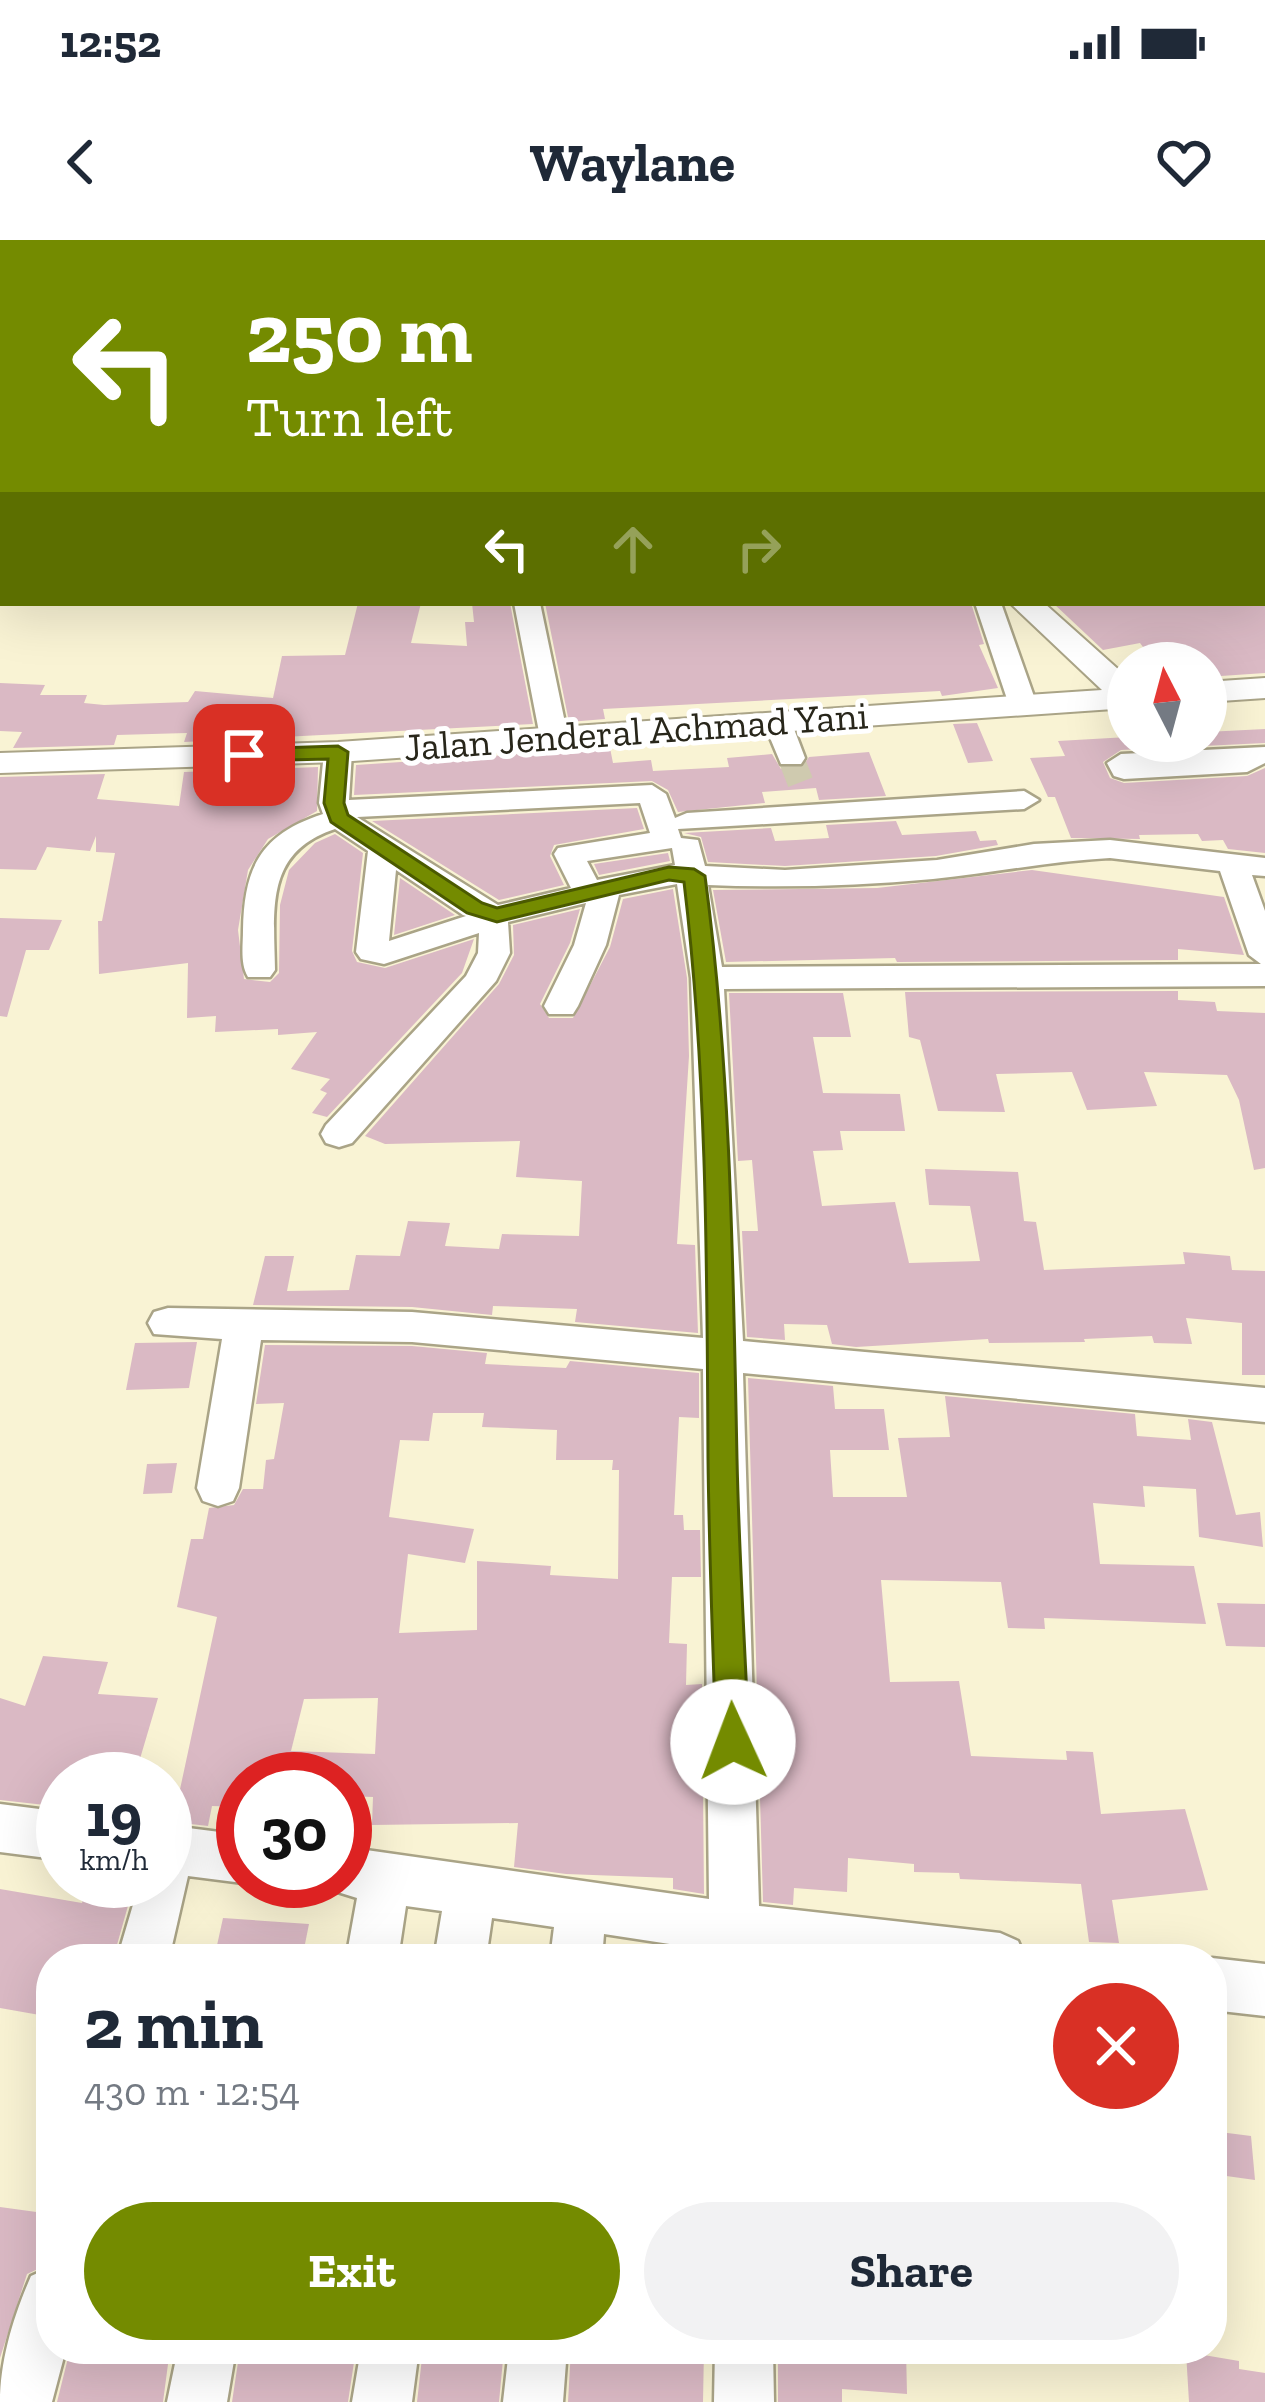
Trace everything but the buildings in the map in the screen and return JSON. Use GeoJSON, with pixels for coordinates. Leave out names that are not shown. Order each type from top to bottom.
{"type":"FeatureCollection","features":[{"type":"Feature","properties":{"kind":"main road"},"geometry":{"type":"LineString","coordinates":[[1029,606],[1107,678]]}},
{"type":"Feature","properties":{"kind":"main road"},"geometry":{"type":"LineString","coordinates":[[1227,691],[1265,688]]}},
{"type":"Feature","properties":{"kind":"main road","name":"Jalan Jenderal Achmad Yani"},"geometry":{"type":"LineString","coordinates":[[2,764],[338,752],[1107,699]]}},
{"type":"Feature","properties":{"kind":"street"},"geometry":{"type":"LineString","coordinates":[[237,240],[253,240]]}},
{"type":"Feature","properties":{"kind":"street"},"geometry":{"type":"LineString","coordinates":[[528,606],[554,736]]}},
{"type":"Feature","properties":{"kind":"street"},"geometry":{"type":"LineString","coordinates":[[989,606],[1023,705]]}},
{"type":"Feature","properties":{"kind":"street"},"geometry":{"type":"LineString","coordinates":[[777,721],[791,758]]}},
{"type":"Feature","properties":{"kind":"street"},"geometry":{"type":"LineString","coordinates":[[337,813],[338,752]]}},
{"type":"Feature","properties":{"kind":"street"},"geometry":{"type":"LineString","coordinates":[[1252,758],[1265,792]]}},
{"type":"Feature","properties":{"kind":"street"},"geometry":{"type":"LineString","coordinates":[[259,970],[259,895],[266,874],[294,832],[337,813],[652,794],[667,840],[569,854],[597,890],[590,945],[561,1006]]}},
{"type":"Feature","properties":{"kind":"street"},"geometry":{"type":"LineString","coordinates":[[383,848],[372,952],[384,954],[494,917],[669,874],[689,848],[807,802],[1024,800]]}},
{"type":"Feature","properties":{"kind":"street"},"geometry":{"type":"LineString","coordinates":[[337,813],[383,848],[494,917]]}},
{"type":"Feature","properties":{"kind":"street"},"geometry":{"type":"LineString","coordinates":[[689,848],[785,879],[937,869],[1076,849],[1155,851],[1265,867]]}},
{"type":"Feature","properties":{"kind":"street"},"geometry":{"type":"LineString","coordinates":[[372,1875],[581,1905],[734,1943],[723,1461],[725,1353],[707,978],[689,848]]}},
{"type":"Feature","properties":{"kind":"street"},"geometry":{"type":"LineString","coordinates":[[1233,864],[1265,955]]}},
{"type":"Feature","properties":{"kind":"street"},"geometry":{"type":"LineString","coordinates":[[339,1134],[459,1000],[482,981],[498,934],[494,917]]}},
{"type":"Feature","properties":{"kind":"street"},"geometry":{"type":"LineString","coordinates":[[707,978],[1265,975]]}},
{"type":"Feature","properties":{"kind":"street"},"geometry":{"type":"LineString","coordinates":[[168,1323],[412,1327],[1265,1405]]}},
{"type":"Feature","properties":{"kind":"street"},"geometry":{"type":"LineString","coordinates":[[218,1488],[244,1323]]}},
{"type":"Feature","properties":{"kind":"street"},"geometry":{"type":"LineString","coordinates":[[0,1828],[36,1833]]}},
{"type":"Feature","properties":{"kind":"street"},"geometry":{"type":"LineString","coordinates":[[462,1944],[471,1889]]}},
{"type":"Feature","properties":{"kind":"street"},"geometry":{"type":"LineString","coordinates":[[577,1944],[581,1905]]}},
{"type":"Feature","properties":{"kind":"street"},"geometry":{"type":"LineString","coordinates":[[147,1944],[156,1908]]}},
{"type":"Feature","properties":{"kind":"street"},"geometry":{"type":"LineString","coordinates":[[368,1908],[371,1944]]}},
{"type":"Feature","properties":{"kind":"street"},"geometry":{"type":"LineString","coordinates":[[1227,1986],[1265,1990]]}},
{"type":"Feature","properties":{"kind":"street"},"geometry":{"type":"LineString","coordinates":[[22,2402],[36,2351]]}},
{"type":"Feature","properties":{"kind":"street"},"geometry":{"type":"LineString","coordinates":[[196,2402],[204,2364]]}},
{"type":"Feature","properties":{"kind":"street"},"geometry":{"type":"LineString","coordinates":[[382,2402],[388,2364]]}},
{"type":"Feature","properties":{"kind":"street"},"geometry":{"type":"LineString","coordinates":[[533,2402],[537,2364]]}},
{"type":"Feature","properties":{"kind":"street"},"geometry":{"type":"LineString","coordinates":[[744,2364],[744,2402]]}},
{"type":"Feature","properties":{"kind":"tunnel"},"geometry":{"type":"LineString","coordinates":[[791,758],[803,789]]}},
{"type":"Feature","properties":{"kind":"route"},"geometry":{"type":"LineString","coordinates":[[244,755],[338,752],[334,803],[339,818],[474,908],[497,915],[669,874],[694,876],[707,978],[723,1259],[722,1415],[733,1742]]}}]}
